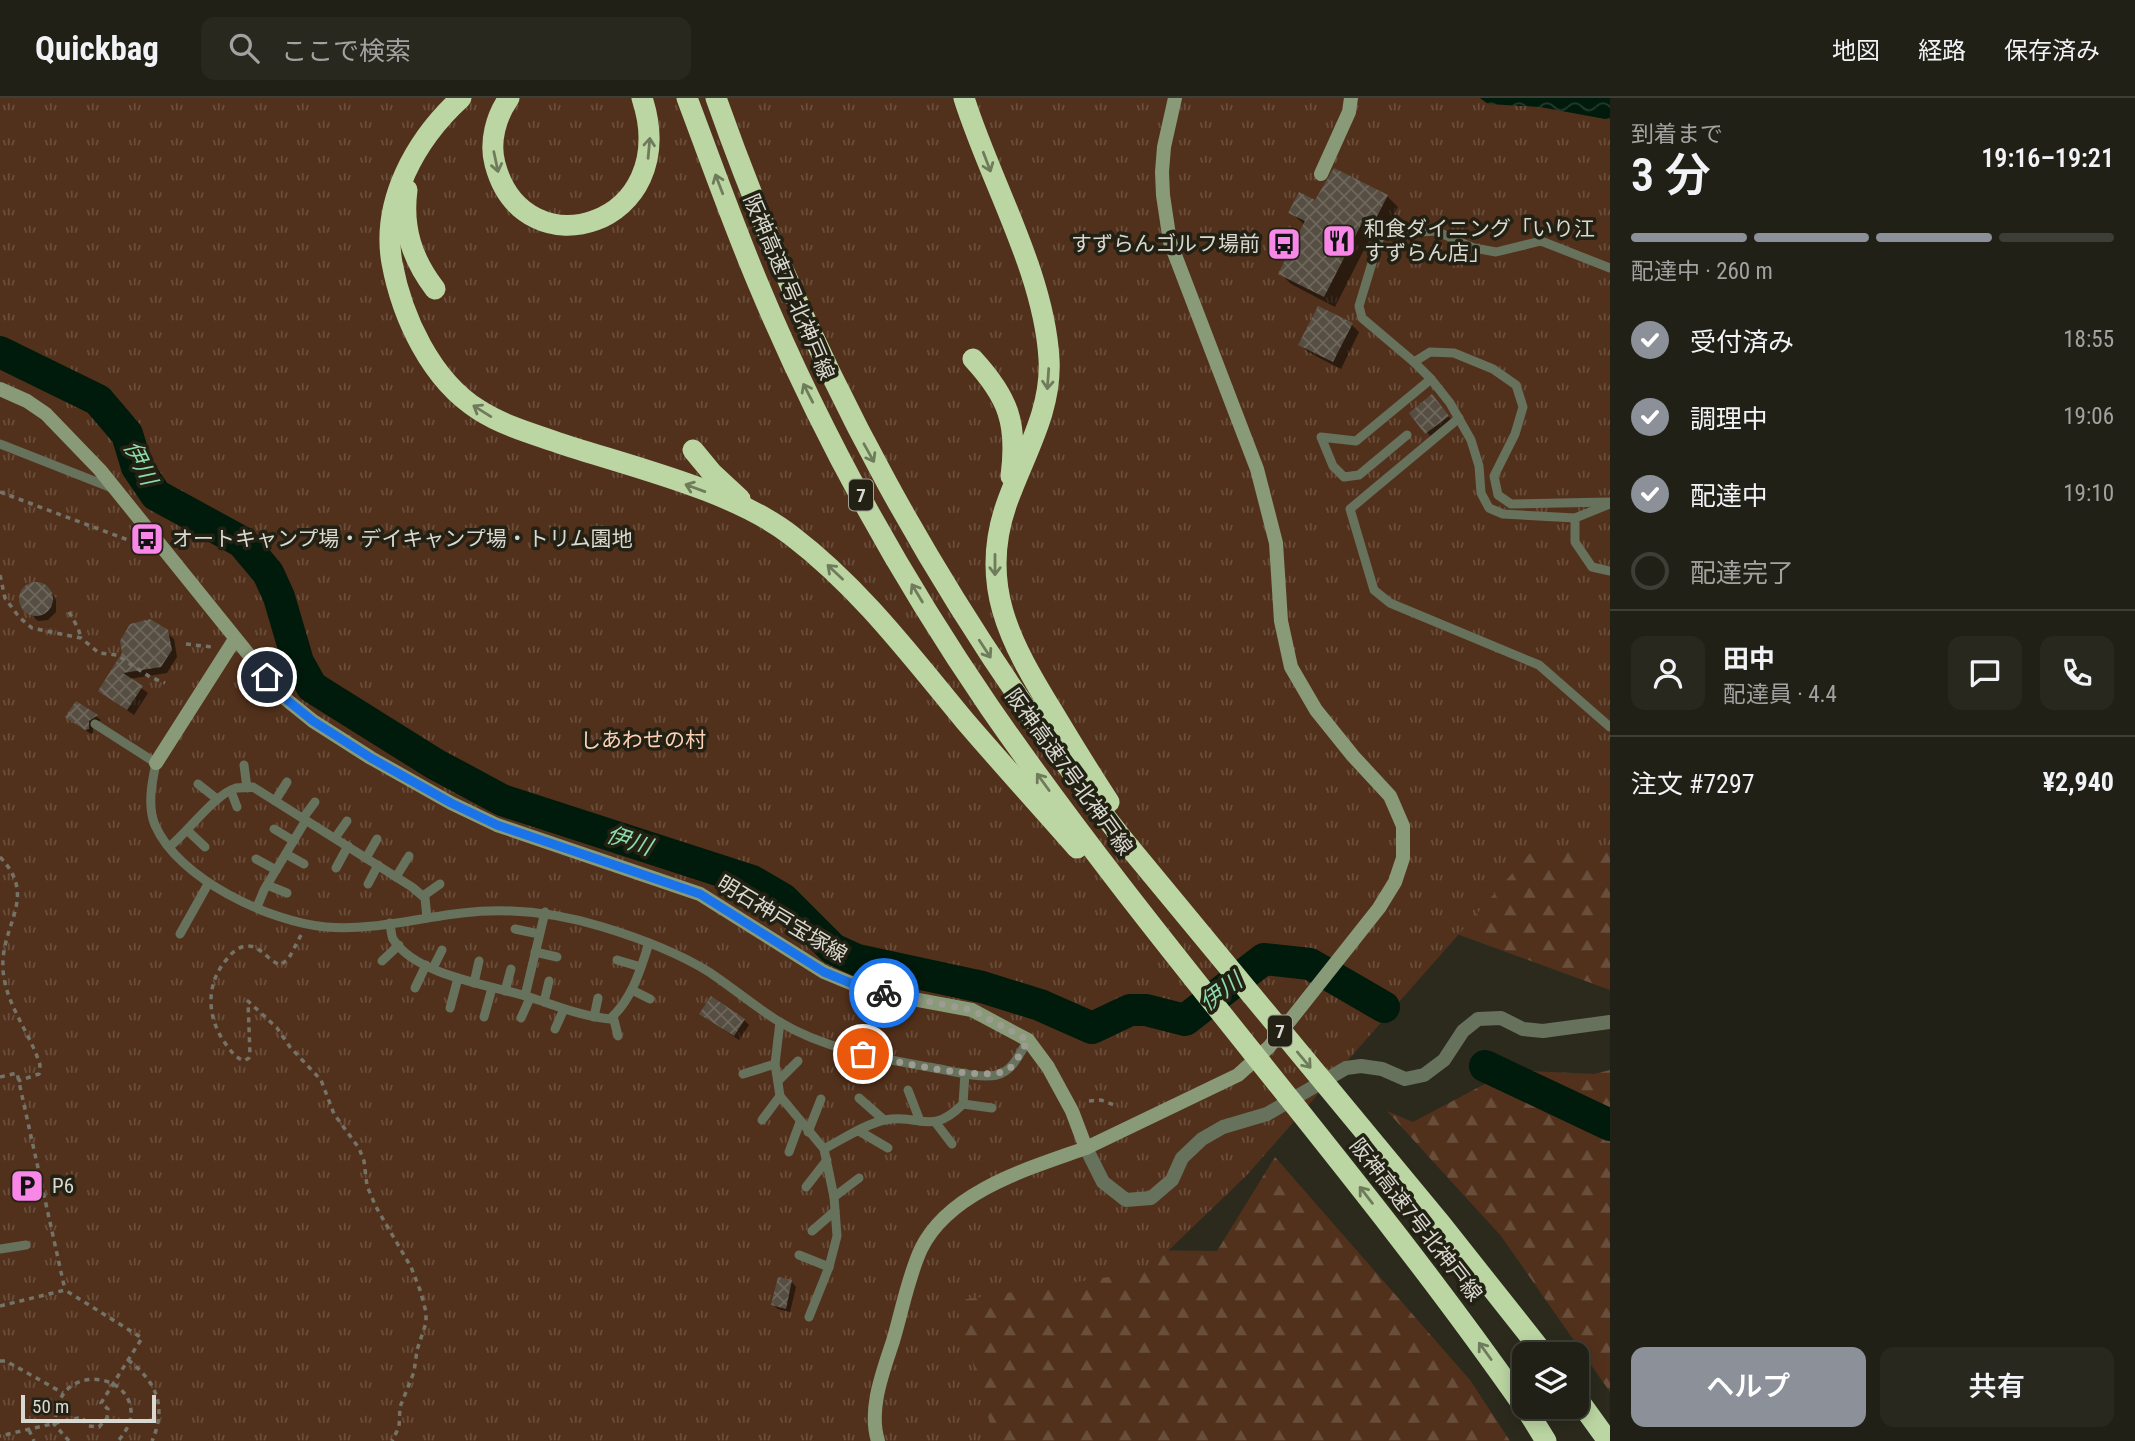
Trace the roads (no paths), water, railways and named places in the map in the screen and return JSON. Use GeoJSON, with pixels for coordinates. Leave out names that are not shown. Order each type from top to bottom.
{"type":"FeatureCollection","features":[{"type":"Feature","properties":{"kind":"highway","name":"7"},"geometry":{"type":"LineString","coordinates":[[452,98],[404,176],[393,206],[389,234],[397,284],[409,318],[430,359],[451,387],[478,409],[508,425],[702,490],[758,514],[803,544],[858,593],[967,724],[1095,859]]}},
{"type":"Feature","properties":{"kind":"highway","name":"7"},"geometry":{"type":"LineString","coordinates":[[435,289],[414,256],[405,215],[411,176],[424,141],[461,98]]}},
{"type":"Feature","properties":{"kind":"highway"},"geometry":{"type":"LineString","coordinates":[[509,98],[495,130],[493,152],[498,174],[506,191],[526,211],[568,225],[583,224],[611,215],[631,196],[639,184],[650,141],[642,98]]}},
{"type":"Feature","properties":{"kind":"highway","name":"阪神高速7号北神戸線"},"geometry":{"type":"LineString","coordinates":[[687,98],[766,303],[804,385],[864,501],[926,608],[990,707],[1095,859],[1185,965],[1408,1248],[1512,1391]]}},
{"type":"Feature","properties":{"kind":"highway","name":"阪神高速7号北神戸線"},"geometry":{"type":"LineString","coordinates":[[716,98],[783,272],[831,377],[920,545],[1011,689],[1073,776],[1125,834],[1259,1006],[1441,1224],[1534,1342]]}},
{"type":"Feature","properties":{"kind":"highway","name":"7"},"geometry":{"type":"LineString","coordinates":[[964,98],[1028,265],[1048,345],[1049,377],[1042,416],[1008,498],[998,531],[995,580],[1002,614],[1016,650],[1125,834]]}},
{"type":"Feature","properties":{"kind":"highway"},"geometry":{"type":"LineString","coordinates":[[973,359],[1001,392],[1012,419],[1014,449],[1008,498]]}},
{"type":"Feature","properties":{"kind":"highway"},"geometry":{"type":"LineString","coordinates":[[693,450],[727,488],[758,514]]}},
{"type":"Feature","properties":{"kind":"highway"},"geometry":{"type":"LineString","coordinates":[[1589,1415],[1608,1441]]}},
{"type":"Feature","properties":{"kind":"highway","name":"阪神高速7号北神戸線"},"geometry":{"type":"LineString","coordinates":[[1532,1419],[1546,1441]]}},
{"type":"Feature","properties":{"kind":"street"},"geometry":{"type":"LineString","coordinates":[[878,1441],[875,1416],[880,1382],[921,1249],[937,1223],[964,1200],[1032,1167],[1086,1148],[1238,1075],[1269,1047],[1343,954],[1395,882],[1404,858],[1403,827],[1390,796],[1316,710],[1291,667],[1281,621],[1276,543],[1268,505],[1257,469],[1170,243],[1162,172],[1164,147],[1175,98]]}},
{"type":"Feature","properties":{"kind":"street"},"geometry":{"type":"LineString","coordinates":[[1321,174],[1349,112],[1351,98]]}},
{"type":"Feature","properties":{"kind":"street","name":"明石神戸宝塚線"},"geometry":{"type":"LineString","coordinates":[[0,389],[27,401],[46,414],[100,470],[282,696],[313,721],[371,758],[451,803],[497,825],[700,894],[824,972],[870,991],[972,1010],[1028,1040],[1048,1067],[1072,1111],[1086,1148]]}},
{"type":"Feature","properties":{"kind":"street"},"geometry":{"type":"LineString","coordinates":[[156,763],[235,639]]}},
{"type":"Feature","properties":{"kind":"street"},"geometry":{"type":"LineString","coordinates":[[1086,1148],[1103,1182],[1126,1200],[1151,1198],[1172,1181],[1182,1158],[1202,1139],[1223,1127],[1267,1114],[1346,1068],[1361,1066],[1382,1069],[1405,1079],[1424,1075],[1444,1060],[1463,1031],[1478,1019],[1501,1018],[1523,1029],[1543,1031],[1610,1022]]}},
{"type":"Feature","properties":{"kind":"lane"},"geometry":{"type":"LineString","coordinates":[[1610,268],[1541,241],[1496,252],[1475,248],[1436,231],[1404,233],[1382,230],[1359,306],[1362,318],[1432,379],[1459,418],[1471,440],[1479,466],[1481,493],[1489,508],[1503,514],[1575,519],[1610,503]]}},
{"type":"Feature","properties":{"kind":"lane"},"geometry":{"type":"LineString","coordinates":[[1414,362],[1430,352],[1454,353],[1493,369],[1516,385],[1523,407],[1515,434],[1494,476],[1498,495],[1511,504],[1610,503]]}},
{"type":"Feature","properties":{"kind":"lane"},"geometry":{"type":"LineString","coordinates":[[1407,435],[1359,475],[1344,477],[1333,466],[1321,438],[1356,441],[1432,379]]}},
{"type":"Feature","properties":{"kind":"lane"},"geometry":{"type":"LineString","coordinates":[[1459,418],[1350,509],[1374,590],[1390,603],[1539,665],[1610,727]]}},
{"type":"Feature","properties":{"kind":"lane"},"geometry":{"type":"LineString","coordinates":[[0,444],[117,490]]}},
{"type":"Feature","properties":{"kind":"lane"},"geometry":{"type":"LineString","coordinates":[[1575,519],[1576,542],[1592,567],[1610,571]]}},
{"type":"Feature","properties":{"kind":"lane"},"geometry":{"type":"LineString","coordinates":[[95,724],[156,763],[151,787],[154,824],[169,847],[208,884],[293,923],[328,927],[390,923],[465,913],[545,912],[603,927],[675,953],[708,971],[780,1022],[841,1049],[965,1073],[997,1075],[1010,1068],[1028,1040]]}},
{"type":"Feature","properties":{"kind":"lane"},"geometry":{"type":"LineString","coordinates":[[244,765],[247,788]]}},
{"type":"Feature","properties":{"kind":"lane"},"geometry":{"type":"LineString","coordinates":[[275,801],[287,782]]}},
{"type":"Feature","properties":{"kind":"lane"},"geometry":{"type":"LineString","coordinates":[[198,784],[216,799]]}},
{"type":"Feature","properties":{"kind":"lane"},"geometry":{"type":"LineString","coordinates":[[169,847],[188,831],[216,799],[236,788],[253,787],[423,896],[427,918]]}},
{"type":"Feature","properties":{"kind":"lane"},"geometry":{"type":"LineString","coordinates":[[231,791],[237,807]]}},
{"type":"Feature","properties":{"kind":"lane"},"geometry":{"type":"LineString","coordinates":[[257,907],[315,802]]}},
{"type":"Feature","properties":{"kind":"lane"},"geometry":{"type":"LineString","coordinates":[[335,838],[347,821]]}},
{"type":"Feature","properties":{"kind":"lane"},"geometry":{"type":"LineString","coordinates":[[274,829],[294,841]]}},
{"type":"Feature","properties":{"kind":"lane"},"geometry":{"type":"LineString","coordinates":[[188,831],[205,847]]}},
{"type":"Feature","properties":{"kind":"lane"},"geometry":{"type":"LineString","coordinates":[[366,858],[377,839]]}},
{"type":"Feature","properties":{"kind":"lane"},"geometry":{"type":"LineString","coordinates":[[336,868],[348,846]]}},
{"type":"Feature","properties":{"kind":"lane"},"geometry":{"type":"LineString","coordinates":[[286,854],[304,864]]}},
{"type":"Feature","properties":{"kind":"lane"},"geometry":{"type":"LineString","coordinates":[[396,877],[409,856]]}},
{"type":"Feature","properties":{"kind":"lane"},"geometry":{"type":"LineString","coordinates":[[256,859],[276,870]]}},
{"type":"Feature","properties":{"kind":"lane"},"geometry":{"type":"LineString","coordinates":[[368,884],[378,865]]}},
{"type":"Feature","properties":{"kind":"lane"},"geometry":{"type":"LineString","coordinates":[[180,934],[208,884]]}},
{"type":"Feature","properties":{"kind":"lane"},"geometry":{"type":"LineString","coordinates":[[423,896],[440,884]]}},
{"type":"Feature","properties":{"kind":"lane"},"geometry":{"type":"LineString","coordinates":[[267,886],[286,893]]}},
{"type":"Feature","properties":{"kind":"lane"},"geometry":{"type":"LineString","coordinates":[[521,1018],[545,912]]}},
{"type":"Feature","properties":{"kind":"lane"},"geometry":{"type":"LineString","coordinates":[[390,923],[392,938],[429,967],[564,1009],[610,1019],[623,1007],[632,990],[649,943]]}},
{"type":"Feature","properties":{"kind":"lane"},"geometry":{"type":"LineString","coordinates":[[515,929],[540,934]]}},
{"type":"Feature","properties":{"kind":"lane"},"geometry":{"type":"LineString","coordinates":[[382,961],[399,945]]}},
{"type":"Feature","properties":{"kind":"lane"},"geometry":{"type":"LineString","coordinates":[[415,988],[442,950]]}},
{"type":"Feature","properties":{"kind":"lane"},"geometry":{"type":"LineString","coordinates":[[535,952],[557,957]]}},
{"type":"Feature","properties":{"kind":"lane"},"geometry":{"type":"LineString","coordinates":[[617,960],[641,967]]}},
{"type":"Feature","properties":{"kind":"lane"},"geometry":{"type":"LineString","coordinates":[[474,983],[479,961]]}},
{"type":"Feature","properties":{"kind":"lane"},"geometry":{"type":"LineString","coordinates":[[505,991],[510,969]]}},
{"type":"Feature","properties":{"kind":"lane"},"geometry":{"type":"LineString","coordinates":[[450,1008],[458,978]]}},
{"type":"Feature","properties":{"kind":"lane"},"geometry":{"type":"LineString","coordinates":[[544,1002],[549,981]]}},
{"type":"Feature","properties":{"kind":"lane"},"geometry":{"type":"LineString","coordinates":[[484,1017],[492,988]]}},
{"type":"Feature","properties":{"kind":"lane"},"geometry":{"type":"LineString","coordinates":[[632,990],[650,999]]}},
{"type":"Feature","properties":{"kind":"lane"},"geometry":{"type":"LineString","coordinates":[[594,1017],[598,998]]}},
{"type":"Feature","properties":{"kind":"lane"},"geometry":{"type":"LineString","coordinates":[[555,1029],[564,1009]]}},
{"type":"Feature","properties":{"kind":"lane"},"geometry":{"type":"LineString","coordinates":[[613,1016],[618,1036]]}},
{"type":"Feature","properties":{"kind":"lane"},"geometry":{"type":"LineString","coordinates":[[780,1022],[775,1064],[780,1096],[824,1149],[834,1197],[837,1236],[829,1268],[809,1317]]}},
{"type":"Feature","properties":{"kind":"lane"},"geometry":{"type":"LineString","coordinates":[[778,1081],[798,1061]]}},
{"type":"Feature","properties":{"kind":"lane"},"geometry":{"type":"LineString","coordinates":[[743,1074],[775,1064]]}},
{"type":"Feature","properties":{"kind":"lane"},"geometry":{"type":"LineString","coordinates":[[824,1149],[884,1120],[936,1123],[952,1115],[962,1104],[965,1073]]}},
{"type":"Feature","properties":{"kind":"lane"},"geometry":{"type":"LineString","coordinates":[[908,1090],[920,1121]]}},
{"type":"Feature","properties":{"kind":"lane"},"geometry":{"type":"LineString","coordinates":[[762,1120],[780,1096]]}},
{"type":"Feature","properties":{"kind":"lane"},"geometry":{"type":"LineString","coordinates":[[859,1098],[884,1120]]}},
{"type":"Feature","properties":{"kind":"lane"},"geometry":{"type":"LineString","coordinates":[[808,1132],[821,1099]]}},
{"type":"Feature","properties":{"kind":"lane"},"geometry":{"type":"LineString","coordinates":[[962,1104],[992,1108]]}},
{"type":"Feature","properties":{"kind":"lane"},"geometry":{"type":"LineString","coordinates":[[789,1152],[800,1122]]}},
{"type":"Feature","properties":{"kind":"lane"},"geometry":{"type":"LineString","coordinates":[[936,1123],[952,1144]]}},
{"type":"Feature","properties":{"kind":"lane"},"geometry":{"type":"LineString","coordinates":[[859,1131],[888,1148]]}},
{"type":"Feature","properties":{"kind":"lane"},"geometry":{"type":"LineString","coordinates":[[806,1188],[827,1160]]}},
{"type":"Feature","properties":{"kind":"lane"},"geometry":{"type":"LineString","coordinates":[[834,1197],[859,1178]]}},
{"type":"Feature","properties":{"kind":"lane"},"geometry":{"type":"LineString","coordinates":[[812,1231],[835,1212]]}},
{"type":"Feature","properties":{"kind":"lane"},"geometry":{"type":"LineString","coordinates":[[0,1249],[26,1245]]}},
{"type":"Feature","properties":{"kind":"lane"},"geometry":{"type":"LineString","coordinates":[[799,1255],[829,1268]]}},
{"type":"Feature","properties":{"kind":"water"},"geometry":{"type":"Polygon","coordinates":[[[1480,98],[1610,98],[1610,118],[1540,107],[1488,104],[1480,98]]]}},
{"type":"Feature","properties":{"kind":"waterway","name":"伊川"},"geometry":{"type":"LineString","coordinates":[[0,352],[98,400],[127,434],[137,467],[156,495],[242,542],[268,573],[279,597],[298,662],[312,687],[435,764],[502,800],[752,881],[783,899],[833,949],[857,960],[982,987],[1040,1005],[1092,1028],[1130,1010],[1146,1010],[1185,1020],[1264,959],[1310,964],[1384,1007]]}},
{"type":"Feature","properties":{"kind":"waterway","name":"伊川"},"geometry":{"type":"LineString","coordinates":[[1485,1066],[1610,1125]]}},
{"type":"Feature","properties":{"kind":"place","name":"和食ダイニング「いり江 すずらん店」"},"geometry":{"type":"Point","coordinates":[1339,241]}},
{"type":"Feature","properties":{"kind":"place","name":"すずらんゴルフ場前"},"geometry":{"type":"Point","coordinates":[1284,244]}},
{"type":"Feature","properties":{"kind":"place","name":"オートキャンプ場・デイキャンプ場・トリム園地"},"geometry":{"type":"Point","coordinates":[147,539]}},
{"type":"Feature","properties":{"kind":"place","name":"P6"},"geometry":{"type":"Point","coordinates":[27,1186]}},
{"type":"Feature","properties":{"kind":"park label","name":"しあわせの村"},"geometry":{"type":"Point","coordinates":[643,740]}}]}
